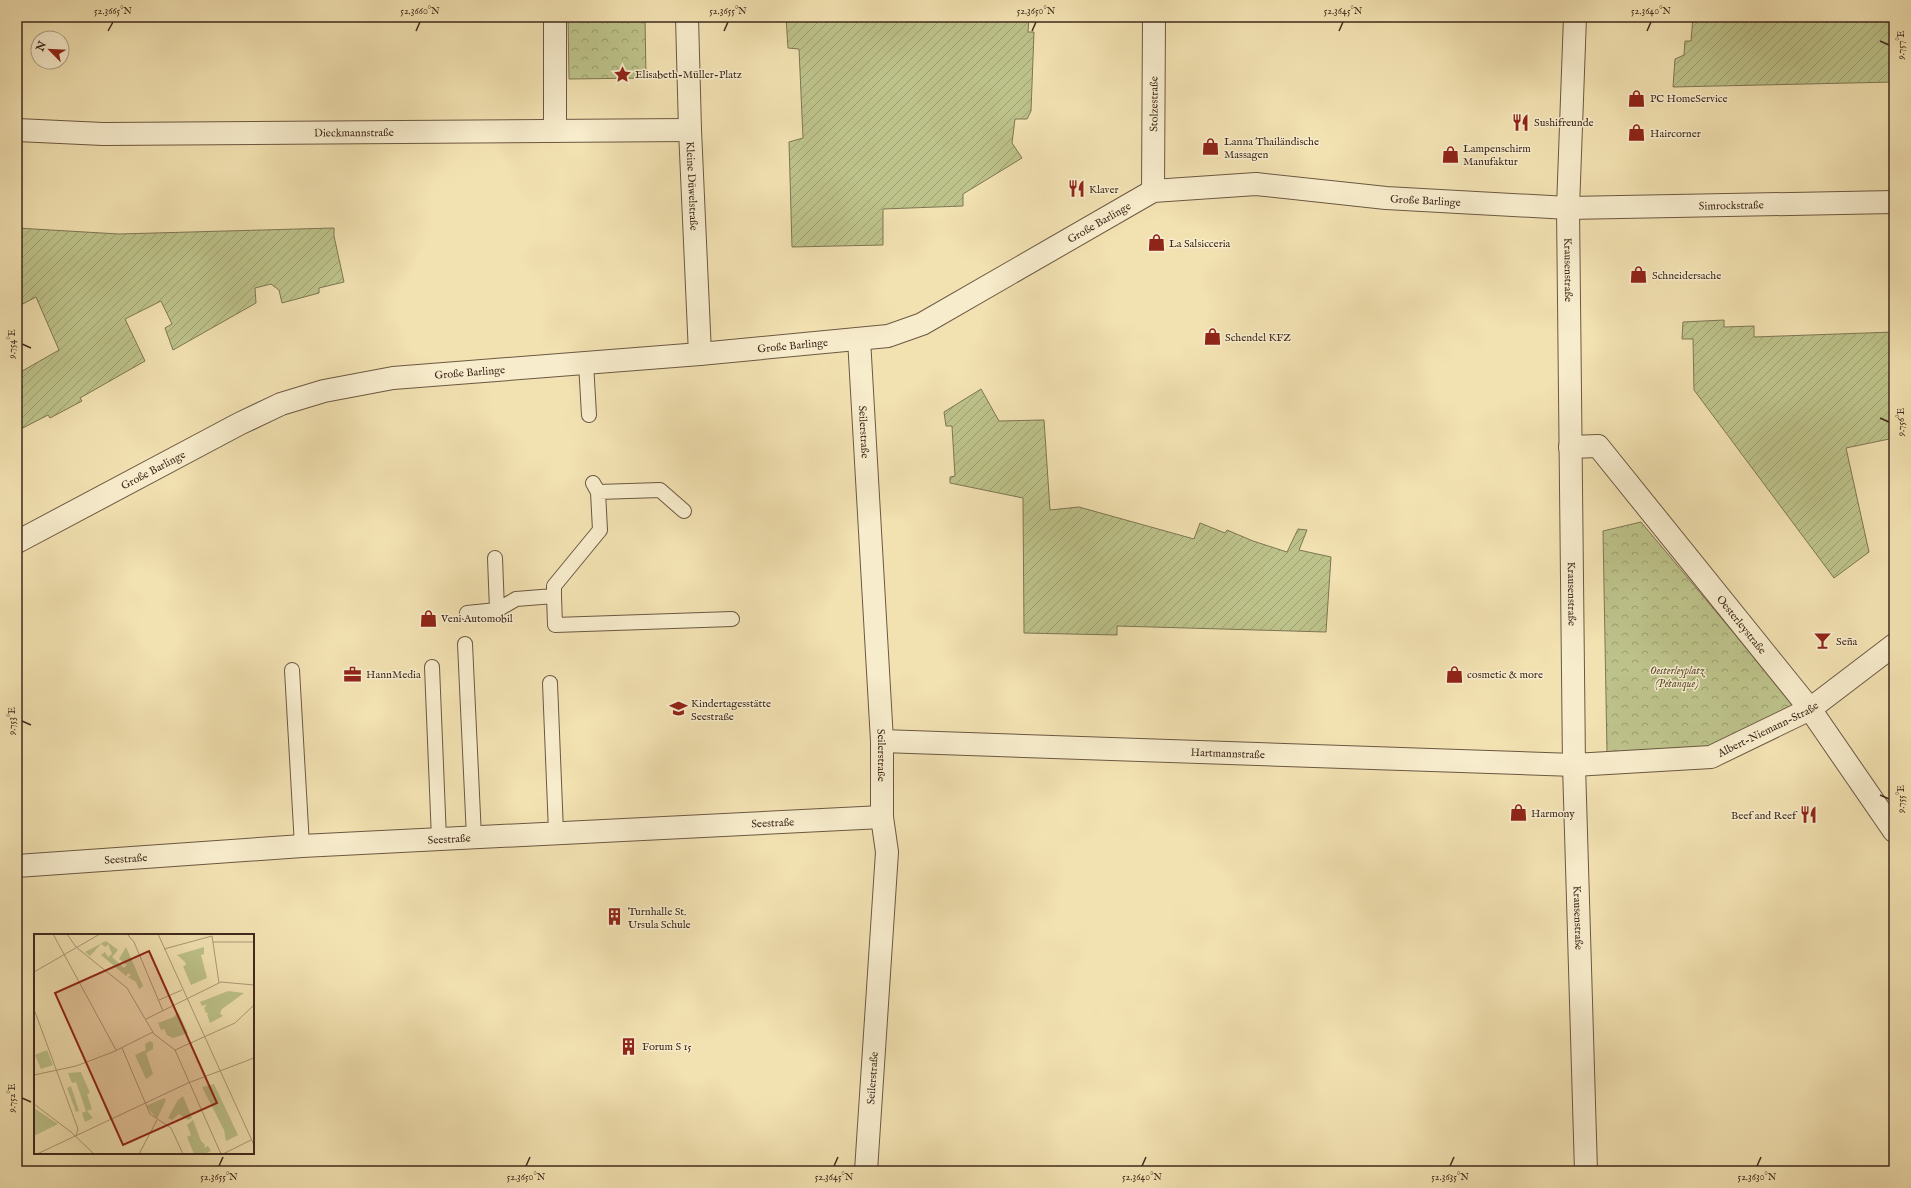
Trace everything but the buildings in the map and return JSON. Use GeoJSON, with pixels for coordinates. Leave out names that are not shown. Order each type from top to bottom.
{"type":"FeatureCollection","features":[{"type":"Feature","properties":{"kind":"street"},"geometry":{"type":"LineString","coordinates":[[555,17],[555,131]]}},
{"type":"Feature","properties":{"kind":"street","name":"Kleine Düwelstraße"},"geometry":{"type":"LineString","coordinates":[[687,17],[690,130],[700,354]]}},
{"type":"Feature","properties":{"kind":"street","name":"Stolzestraße"},"geometry":{"type":"LineString","coordinates":[[1153,191],[1154,17]]}},
{"type":"Feature","properties":{"kind":"street","name":"Krausenstraße"},"geometry":{"type":"LineString","coordinates":[[1575,17],[1568,208],[1570,447],[1574,765],[1586,1171]]}},
{"type":"Feature","properties":{"kind":"street","name":"Dieckmannstraße"},"geometry":{"type":"LineString","coordinates":[[17,130],[103,134],[690,130]]}},
{"type":"Feature","properties":{"kind":"street","name":"Große Barlinge"},"geometry":{"type":"LineString","coordinates":[[17,542],[239,424],[288,402],[324,391],[393,378],[700,354],[888,336],[922,324],[1153,191],[1256,184],[1386,198],[1568,208]]}},
{"type":"Feature","properties":{"kind":"street","name":"Simrockstraße"},"geometry":{"type":"LineString","coordinates":[[1568,208],[1894,202]]}},
{"type":"Feature","properties":{"kind":"street","name":"Seilerstraße"},"geometry":{"type":"LineString","coordinates":[[859,339],[882,741],[882,817],[887,852],[866,1171]]}},
{"type":"Feature","properties":{"kind":"street","name":"Oesterleystraße"},"geometry":{"type":"LineString","coordinates":[[1570,447],[1598,446],[1810,709],[1894,831]]}},
{"type":"Feature","properties":{"kind":"street","name":"Albert-Niemann-Straße"},"geometry":{"type":"LineString","coordinates":[[1574,765],[1711,757],[1810,709],[1894,645]]}},
{"type":"Feature","properties":{"kind":"street","name":"Hartmannstraße"},"geometry":{"type":"LineString","coordinates":[[882,741],[1574,765]]}},
{"type":"Feature","properties":{"kind":"street","name":"Seestraße"},"geometry":{"type":"LineString","coordinates":[[17,866],[302,846],[474,836],[882,817]]}},
{"type":"Feature","properties":{"kind":"lane"},"geometry":{"type":"LineString","coordinates":[[586,363],[589,415]]}},
{"type":"Feature","properties":{"kind":"lane"},"geometry":{"type":"LineString","coordinates":[[684,510],[660,490],[596,487],[600,530],[554,586],[555,625],[732,619]]}},
{"type":"Feature","properties":{"kind":"lane"},"geometry":{"type":"LineString","coordinates":[[495,558],[498,610]]}},
{"type":"Feature","properties":{"kind":"lane"},"geometry":{"type":"LineString","coordinates":[[468,613],[498,610],[516,599],[554,596]]}},
{"type":"Feature","properties":{"kind":"lane"},"geometry":{"type":"LineString","coordinates":[[465,644],[474,836]]}},
{"type":"Feature","properties":{"kind":"lane"},"geometry":{"type":"LineString","coordinates":[[432,667],[439,839]]}},
{"type":"Feature","properties":{"kind":"lane"},"geometry":{"type":"LineString","coordinates":[[292,670],[302,846]]}},
{"type":"Feature","properties":{"kind":"lane"},"geometry":{"type":"LineString","coordinates":[[550,683],[556,832]]}},
{"type":"Feature","properties":{"kind":"green space"},"geometry":{"type":"Polygon","coordinates":[[[568,17],[645,17],[646,78],[569,79],[568,17]]]}},
{"type":"Feature","properties":{"kind":"green space"},"geometry":{"type":"Polygon","coordinates":[[[786,17],[1029,17],[1028,32],[1034,32],[1031,111],[1027,119],[1015,119],[1012,143],[1022,158],[963,194],[963,206],[883,209],[883,245],[792,247],[789,142],[803,138],[799,49],[788,48],[786,17]]]}},
{"type":"Feature","properties":{"kind":"green space"},"geometry":{"type":"Polygon","coordinates":[[[1693,17],[1894,17],[1894,82],[1673,87],[1675,59],[1684,55],[1685,41],[1691,41],[1693,17]]]}},
{"type":"Feature","properties":{"kind":"green space"},"geometry":{"type":"Polygon","coordinates":[[[17,228],[119,234],[334,228],[334,236],[344,282],[319,288],[319,293],[282,303],[279,290],[271,284],[255,288],[256,303],[173,350],[165,328],[172,324],[161,301],[125,319],[145,361],[80,398],[82,401],[50,418],[48,415],[17,431],[17,374],[59,350],[36,297],[17,307],[17,228]]]}},
{"type":"Feature","properties":{"kind":"green space"},"geometry":{"type":"Polygon","coordinates":[[[1724,320],[1724,327],[1754,326],[1754,337],[1894,332],[1894,403],[1892,404],[1894,413],[1894,438],[1846,448],[1869,552],[1834,578],[1694,390],[1693,339],[1682,339],[1683,322],[1724,320]]]}},
{"type":"Feature","properties":{"kind":"green space"},"geometry":{"type":"Polygon","coordinates":[[[981,389],[999,421],[1044,420],[1050,510],[1079,507],[1194,539],[1200,523],[1225,533],[1227,530],[1253,541],[1287,552],[1298,529],[1307,530],[1299,550],[1331,557],[1326,632],[1117,626],[1117,635],[1024,633],[1023,498],[950,483],[950,477],[955,476],[952,426],[946,426],[944,412],[981,389]]]}},
{"type":"Feature","properties":{"kind":"green space","name":"Oesterleyplatz (Pétanque)"},"geometry":{"type":"Polygon","coordinates":[[[1641,522],[1794,705],[1706,747],[1607,753],[1603,531],[1641,522]]]}},
{"type":"Feature","properties":{"kind":"place","name":"Elisabeth-Müller-Platz"},"geometry":{"type":"Point","coordinates":[622,74]}},
{"type":"Feature","properties":{"kind":"place","name":"PC HomeService"},"geometry":{"type":"Point","coordinates":[1637,98]}},
{"type":"Feature","properties":{"kind":"place","name":"Sushifreunde"},"geometry":{"type":"Point","coordinates":[1521,122]}},
{"type":"Feature","properties":{"kind":"place","name":"Haircorner"},"geometry":{"type":"Point","coordinates":[1637,133]}},
{"type":"Feature","properties":{"kind":"place","name":"Lanna Thailändische Massagen"},"geometry":{"type":"Point","coordinates":[1211,147]}},
{"type":"Feature","properties":{"kind":"place","name":"Lampenschirm Manufaktur"},"geometry":{"type":"Point","coordinates":[1450,154]}},
{"type":"Feature","properties":{"kind":"place","name":"Klaver"},"geometry":{"type":"Point","coordinates":[1076,189]}},
{"type":"Feature","properties":{"kind":"place","name":"La Salsicceria"},"geometry":{"type":"Point","coordinates":[1156,243]}},
{"type":"Feature","properties":{"kind":"place","name":"Schneidersache"},"geometry":{"type":"Point","coordinates":[1639,275]}},
{"type":"Feature","properties":{"kind":"place","name":"Schendel KFZ"},"geometry":{"type":"Point","coordinates":[1212,337]}},
{"type":"Feature","properties":{"kind":"place","name":"Veni Automobil"},"geometry":{"type":"Point","coordinates":[428,618]}},
{"type":"Feature","properties":{"kind":"place","name":"Seña"},"geometry":{"type":"Point","coordinates":[1823,641]}},
{"type":"Feature","properties":{"kind":"place","name":"HannMedia"},"geometry":{"type":"Point","coordinates":[353,674]}},
{"type":"Feature","properties":{"kind":"place","name":"cosmetic & more"},"geometry":{"type":"Point","coordinates":[1454,674]}},
{"type":"Feature","properties":{"kind":"place","name":"Kindertagesstätte Seestraße"},"geometry":{"type":"Point","coordinates":[678,709]}},
{"type":"Feature","properties":{"kind":"place","name":"Harmony"},"geometry":{"type":"Point","coordinates":[1518,813]}},
{"type":"Feature","properties":{"kind":"place","name":"Beef and Reef"},"geometry":{"type":"Point","coordinates":[1809,815]}},
{"type":"Feature","properties":{"kind":"place","name":"Turnhalle St. Ursula Schule"},"geometry":{"type":"Point","coordinates":[615,917]}},
{"type":"Feature","properties":{"kind":"place","name":"Forum S 15"},"geometry":{"type":"Point","coordinates":[629,1046]}}]}
